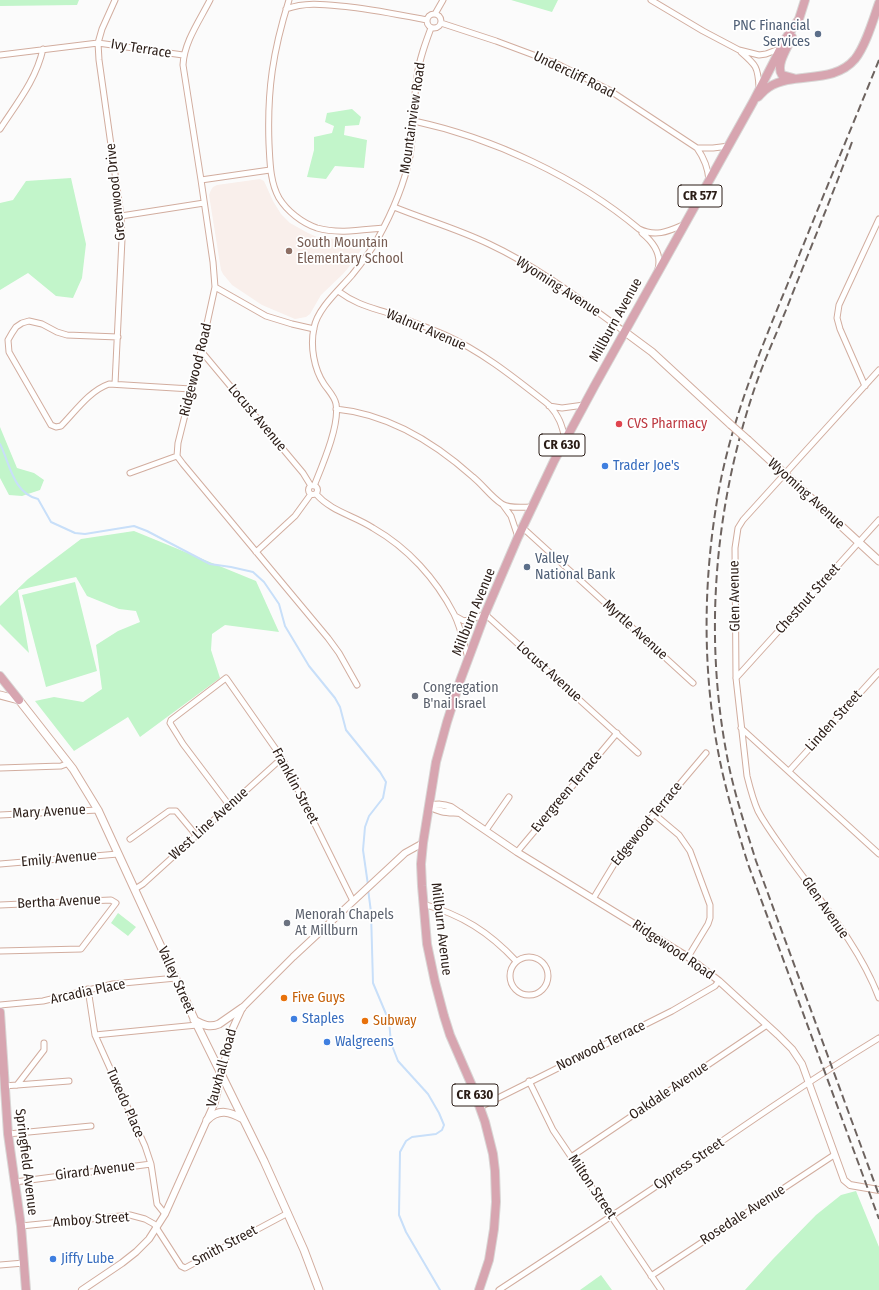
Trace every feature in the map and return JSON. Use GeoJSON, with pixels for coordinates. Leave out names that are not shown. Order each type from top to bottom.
{"type":"FeatureCollection","features":[{"type":"Feature","properties":{"kind":"main road","name":"Millburn Avenue"},"geometry":{"type":"LineString","coordinates":[[479,1290],[492,1244],[496,1202],[493,1154],[480,1107],[450,1035],[439,1000],[427,944],[421,864],[423,842],[436,762],[445,729],[469,659],[486,614],[532,507],[565,439],[708,181],[729,146],[780,49],[799,19],[805,0]]}},
{"type":"Feature","properties":{"kind":"main road","name":"CR 577"},"geometry":{"type":"LineString","coordinates":[[753,102],[768,87],[781,82],[834,73],[844,69],[852,62],[861,49],[879,3]]}},
{"type":"Feature","properties":{"kind":"main road"},"geometry":{"type":"LineString","coordinates":[[796,79],[782,75],[780,64],[799,19]]}},
{"type":"Feature","properties":{"kind":"main road","name":"Wyoming Avenue"},"geometry":{"type":"LineString","coordinates":[[625,332],[652,352],[784,475],[879,560]]}},
{"type":"Feature","properties":{"kind":"main road"},"geometry":{"type":"LineString","coordinates":[[0,676],[19,700]]}},
{"type":"Feature","properties":{"kind":"main road"},"geometry":{"type":"LineString","coordinates":[[0,695],[19,700]]}},
{"type":"Feature","properties":{"kind":"main road","name":"Valley Street"},"geometry":{"type":"LineString","coordinates":[[19,700],[69,763],[83,783],[98,810],[196,1023],[288,1213],[320,1290]]}},
{"type":"Feature","properties":{"kind":"main road"},"geometry":{"type":"LineString","coordinates":[[196,1023],[215,1026],[242,1008]]}},
{"type":"Feature","properties":{"kind":"main road","name":"Springfield Avenue"},"geometry":{"type":"LineString","coordinates":[[0,1012],[8,1134],[21,1226],[26,1290]]}},
{"type":"Feature","properties":{"kind":"main road"},"geometry":{"type":"LineString","coordinates":[[208,1120],[214,1115],[222,1112],[231,1113],[243,1119]]}},
{"type":"Feature","properties":{"kind":"street","name":"Greenwood Drive"},"geometry":{"type":"LineString","coordinates":[[115,0],[102,29],[98,43],[99,60],[121,216],[122,239],[115,384]]}},
{"type":"Feature","properties":{"kind":"street"},"geometry":{"type":"LineString","coordinates":[[183,56],[210,0]]}},
{"type":"Feature","properties":{"kind":"street"},"geometry":{"type":"LineString","coordinates":[[289,0],[275,49],[269,95],[268,120],[270,170],[279,198],[288,209],[304,222],[317,228],[338,231],[383,228]]}},
{"type":"Feature","properties":{"kind":"street"},"geometry":{"type":"LineString","coordinates":[[312,0],[320,4]]}},
{"type":"Feature","properties":{"kind":"street"},"geometry":{"type":"LineString","coordinates":[[427,20],[431,15],[435,14],[443,0]]}},
{"type":"Feature","properties":{"kind":"street"},"geometry":{"type":"LineString","coordinates":[[651,0],[703,31],[739,50],[759,55],[780,49]]}},
{"type":"Feature","properties":{"kind":"street"},"geometry":{"type":"LineString","coordinates":[[286,9],[300,5],[320,4],[376,10],[427,20]]}},
{"type":"Feature","properties":{"kind":"street"},"geometry":{"type":"LineString","coordinates":[[427,20],[431,28],[436,28],[440,23],[440,18],[435,14]]}},
{"type":"Feature","properties":{"kind":"street","name":"Undercliff Road"},"geometry":{"type":"LineString","coordinates":[[440,23],[496,41],[555,63],[610,90],[697,148],[708,168],[708,181]]}},
{"type":"Feature","properties":{"kind":"street","name":"Mountainview Road"},"geometry":{"type":"LineString","coordinates":[[313,486],[333,433],[336,418],[334,398],[323,382],[316,366],[313,352],[314,328],[322,310],[362,262],[394,207],[406,172],[414,121],[417,77],[424,45],[431,28]]}},
{"type":"Feature","properties":{"kind":"street","name":"Ivy Terrace"},"geometry":{"type":"LineString","coordinates":[[0,55],[98,43],[183,56]]}},
{"type":"Feature","properties":{"kind":"street"},"geometry":{"type":"LineString","coordinates":[[0,129],[34,78],[40,63],[43,49]]}},
{"type":"Feature","properties":{"kind":"street"},"geometry":{"type":"LineString","coordinates":[[739,50],[755,66],[759,78],[759,89]]}},
{"type":"Feature","properties":{"kind":"street","name":"Ridgewood Road"},"geometry":{"type":"LineString","coordinates":[[177,456],[178,444],[201,351],[214,287],[201,180],[183,65],[183,56]]}},
{"type":"Feature","properties":{"kind":"street"},"geometry":{"type":"LineString","coordinates":[[414,121],[438,126],[475,137],[530,161],[600,200],[639,229],[654,244],[660,264],[657,273]]}},
{"type":"Feature","properties":{"kind":"street"},"geometry":{"type":"LineString","coordinates":[[697,148],[729,146]]}},
{"type":"Feature","properties":{"kind":"street"},"geometry":{"type":"LineString","coordinates":[[201,180],[270,170]]}},
{"type":"Feature","properties":{"kind":"street"},"geometry":{"type":"LineString","coordinates":[[121,216],[204,203]]}},
{"type":"Feature","properties":{"kind":"street","name":"Wyoming Avenue"},"geometry":{"type":"LineString","coordinates":[[394,207],[490,244],[558,283],[625,332]]}},
{"type":"Feature","properties":{"kind":"street"},"geometry":{"type":"LineString","coordinates":[[865,386],[838,324],[837,312],[842,298],[879,220]]}},
{"type":"Feature","properties":{"kind":"street"},"geometry":{"type":"LineString","coordinates":[[639,229],[651,234],[658,234],[669,232],[684,225]]}},
{"type":"Feature","properties":{"kind":"street"},"geometry":{"type":"LineString","coordinates":[[214,287],[266,316],[286,323],[314,328]]}},
{"type":"Feature","properties":{"kind":"street","name":"Walnut Avenue"},"geometry":{"type":"LineString","coordinates":[[338,291],[355,303],[418,324],[447,336],[468,347],[504,370],[549,405],[561,420],[565,439]]}},
{"type":"Feature","properties":{"kind":"street"},"geometry":{"type":"LineString","coordinates":[[118,337],[67,335],[57,332],[42,324],[29,321],[16,327],[8,340],[9,352],[50,425],[56,427],[61,426],[93,393],[108,384],[191,389]]}},
{"type":"Feature","properties":{"kind":"street","name":"Locust Avenue"},"geometry":{"type":"LineString","coordinates":[[201,351],[313,486]]}},
{"type":"Feature","properties":{"kind":"street","name":"Glen Avenue"},"geometry":{"type":"LineString","coordinates":[[879,370],[743,520],[738,528],[736,536],[735,556],[736,678],[747,776],[758,811],[769,830],[843,932],[864,965],[879,998]]}},
{"type":"Feature","properties":{"kind":"street"},"geometry":{"type":"LineString","coordinates":[[549,405],[562,408],[584,406]]}},
{"type":"Feature","properties":{"kind":"street"},"geometry":{"type":"LineString","coordinates":[[336,409],[368,414],[429,442],[472,476],[502,504],[511,516],[518,537]]}},
{"type":"Feature","properties":{"kind":"street"},"geometry":{"type":"LineString","coordinates":[[130,473],[177,456],[182,464],[339,653],[357,685]]}},
{"type":"Feature","properties":{"kind":"street"},"geometry":{"type":"LineString","coordinates":[[256,552],[295,516],[314,494],[317,489],[313,486]]}},
{"type":"Feature","properties":{"kind":"street"},"geometry":{"type":"LineString","coordinates":[[314,494],[328,506],[356,518],[394,541],[412,558],[441,592],[455,616],[469,659]]}},
{"type":"Feature","properties":{"kind":"street"},"geometry":{"type":"LineString","coordinates":[[502,504],[511,507],[532,507]]}},
{"type":"Feature","properties":{"kind":"street","name":"Chestnut Street"},"geometry":{"type":"LineString","coordinates":[[736,678],[879,520]]}},
{"type":"Feature","properties":{"kind":"street","name":"Myrtle Avenue"},"geometry":{"type":"LineString","coordinates":[[523,528],[693,683]]}},
{"type":"Feature","properties":{"kind":"street"},"geometry":{"type":"LineString","coordinates":[[455,616],[464,621],[486,614]]}},
{"type":"Feature","properties":{"kind":"street","name":"Locust Avenue"},"geometry":{"type":"LineString","coordinates":[[486,614],[638,753]]}},
{"type":"Feature","properties":{"kind":"street","name":"Linden Street"},"geometry":{"type":"LineString","coordinates":[[789,771],[879,672]]}},
{"type":"Feature","properties":{"kind":"street","name":"Franklin Street"},"geometry":{"type":"LineString","coordinates":[[229,805],[183,744],[170,723],[171,720],[226,678],[282,758],[353,901]]}},
{"type":"Feature","properties":{"kind":"street"},"geometry":{"type":"LineString","coordinates":[[741,728],[879,854]]}},
{"type":"Feature","properties":{"kind":"street","name":"Evergreen Terrace"},"geometry":{"type":"LineString","coordinates":[[517,852],[617,733]]}},
{"type":"Feature","properties":{"kind":"street","name":"Edgewood Terrace"},"geometry":{"type":"LineString","coordinates":[[593,899],[620,856],[706,753]]}},
{"type":"Feature","properties":{"kind":"street","name":"West Line Avenue"},"geometry":{"type":"LineString","coordinates":[[135,889],[282,758]]}},
{"type":"Feature","properties":{"kind":"street"},"geometry":{"type":"LineString","coordinates":[[0,768],[61,766],[69,763]]}},
{"type":"Feature","properties":{"kind":"street"},"geometry":{"type":"LineString","coordinates":[[486,830],[509,797]]}},
{"type":"Feature","properties":{"kind":"street","name":"Ridgewood Road"},"geometry":{"type":"LineString","coordinates":[[429,806],[443,812],[460,813],[517,852],[688,957],[719,981],[792,1049],[802,1064],[834,1155],[846,1183],[850,1186],[879,1190]]}},
{"type":"Feature","properties":{"kind":"street","name":"Mary Avenue"},"geometry":{"type":"LineString","coordinates":[[0,815],[98,810]]}},
{"type":"Feature","properties":{"kind":"street"},"geometry":{"type":"LineString","coordinates":[[130,839],[169,812],[176,811],[196,835]]}},
{"type":"Feature","properties":{"kind":"street"},"geometry":{"type":"LineString","coordinates":[[654,814],[679,835],[690,851],[710,905],[711,912],[708,924],[688,957]]}},
{"type":"Feature","properties":{"kind":"street","name":"Vauxhall Road"},"geometry":{"type":"LineString","coordinates":[[86,1289],[136,1252],[157,1228],[165,1214],[215,1102],[232,1030],[242,1008],[360,894],[405,853],[423,842]]}},
{"type":"Feature","properties":{"kind":"street","name":"Emily Avenue"},"geometry":{"type":"LineString","coordinates":[[0,864],[118,854]]}},
{"type":"Feature","properties":{"kind":"street","name":"Bertha Avenue"},"geometry":{"type":"LineString","coordinates":[[0,905],[110,900],[114,901],[116,905],[81,949],[0,952]]}},
{"type":"Feature","properties":{"kind":"street"},"geometry":{"type":"LineString","coordinates":[[423,904],[451,913],[474,925],[493,938],[516,961]]}},
{"type":"Feature","properties":{"kind":"street"},"geometry":{"type":"LineString","coordinates":[[531,957],[539,960],[545,965],[548,972],[548,981],[544,988],[538,993],[526,996],[518,993],[512,987],[509,980],[510,972],[516,961],[531,957]]}},
{"type":"Feature","properties":{"kind":"street","name":"Arcadia Place"},"geometry":{"type":"LineString","coordinates":[[0,1005],[43,1001],[113,984],[176,978]]}},
{"type":"Feature","properties":{"kind":"street","name":"Norwood Terrace"},"geometry":{"type":"LineString","coordinates":[[480,1107],[529,1081],[672,1011],[715,986],[719,981]]}},
{"type":"Feature","properties":{"kind":"street","name":"Tuxedo Place"},"geometry":{"type":"LineString","coordinates":[[88,989],[95,1035],[145,1146],[151,1164],[155,1197],[159,1207],[165,1214]]}},
{"type":"Feature","properties":{"kind":"street"},"geometry":{"type":"LineString","coordinates":[[95,1035],[196,1023]]}},
{"type":"Feature","properties":{"kind":"street","name":"Oakdale Avenue"},"geometry":{"type":"LineString","coordinates":[[571,1156],[767,1025]]}},
{"type":"Feature","properties":{"kind":"street","name":"Cypress Street"},"geometry":{"type":"LineString","coordinates":[[499,1290],[612,1216],[808,1083],[879,1038]]}},
{"type":"Feature","properties":{"kind":"street"},"geometry":{"type":"LineString","coordinates":[[17,1085],[44,1050],[44,1043]]}},
{"type":"Feature","properties":{"kind":"street"},"geometry":{"type":"LineString","coordinates":[[4,1086],[70,1081]]}},
{"type":"Feature","properties":{"kind":"street","name":"Milton Street"},"geometry":{"type":"LineString","coordinates":[[529,1081],[553,1130],[661,1290]]}},
{"type":"Feature","properties":{"kind":"street"},"geometry":{"type":"LineString","coordinates":[[8,1134],[91,1126]]}},
{"type":"Feature","properties":{"kind":"street","name":"Rosedale Avenue"},"geometry":{"type":"LineString","coordinates":[[652,1276],[834,1155]]}},
{"type":"Feature","properties":{"kind":"street","name":"Girard Avenue"},"geometry":{"type":"LineString","coordinates":[[15,1182],[151,1164]]}},
{"type":"Feature","properties":{"kind":"street","name":"Smith Street"},"geometry":{"type":"LineString","coordinates":[[157,1228],[181,1266],[185,1268],[288,1213]]}},
{"type":"Feature","properties":{"kind":"street","name":"Amboy Street"},"geometry":{"type":"LineString","coordinates":[[21,1226],[130,1215],[151,1222],[157,1228]]}},
{"type":"Feature","properties":{"kind":"street"},"geometry":{"type":"LineString","coordinates":[[0,1265],[24,1263]]}},
{"type":"Feature","properties":{"kind":"shaded area","name":"South Mountain Elementary School"},"geometry":{"type":"Polygon","coordinates":[[[260,179],[264,181],[281,214],[290,223],[317,237],[357,239],[362,248],[354,261],[343,274],[321,295],[310,314],[306,317],[295,319],[262,305],[232,285],[221,270],[209,195],[211,190],[217,185],[260,179]]]}},
{"type":"Feature","properties":{"kind":"green space"},"geometry":{"type":"Polygon","coordinates":[[[0,0],[79,0],[77,5],[0,6],[0,0]]]}},
{"type":"Feature","properties":{"kind":"green space"},"geometry":{"type":"Polygon","coordinates":[[[511,0],[558,0],[552,12],[511,0]]]}},
{"type":"Feature","properties":{"kind":"green space"},"geometry":{"type":"Polygon","coordinates":[[[352,109],[361,117],[359,125],[345,126],[344,135],[367,140],[364,168],[335,166],[326,179],[307,177],[314,150],[314,137],[332,133],[334,126],[325,122],[327,113],[352,109]]]}},
{"type":"Feature","properties":{"kind":"green space"},"geometry":{"type":"Polygon","coordinates":[[[71,178],[86,244],[82,278],[73,298],[56,296],[28,273],[0,290],[0,203],[13,200],[26,181],[71,178]]]}},
{"type":"Feature","properties":{"kind":"green space"},"geometry":{"type":"Polygon","coordinates":[[[0,427],[17,468],[34,473],[44,480],[40,490],[22,496],[9,495],[0,478],[0,427]]]}},
{"type":"Feature","properties":{"kind":"green space"},"geometry":{"type":"Polygon","coordinates":[[[134,531],[256,581],[279,632],[225,625],[212,634],[211,650],[220,678],[140,737],[128,717],[74,751],[35,701],[54,697],[83,702],[102,689],[96,645],[118,631],[140,622],[136,611],[119,609],[87,596],[76,577],[18,590],[29,653],[0,624],[0,606],[28,579],[81,539],[134,531]]]}},
{"type":"Feature","properties":{"kind":"green space"},"geometry":{"type":"Polygon","coordinates":[[[75,582],[97,671],[46,687],[22,595],[75,582]]]}},
{"type":"Feature","properties":{"kind":"green space"},"geometry":{"type":"Polygon","coordinates":[[[118,913],[136,927],[128,936],[111,923],[118,913]]]}},
{"type":"Feature","properties":{"kind":"green space"},"geometry":{"type":"Polygon","coordinates":[[[856,1191],[879,1247],[879,1290],[745,1290],[816,1215],[841,1195],[856,1191]]]}},
{"type":"Feature","properties":{"kind":"green space"},"geometry":{"type":"Polygon","coordinates":[[[601,1275],[612,1290],[580,1290],[601,1275]]]}},
{"type":"Feature","properties":{"kind":"waterway"},"geometry":{"type":"LineString","coordinates":[[0,444],[13,477],[23,491],[38,499],[51,522],[75,533],[85,534],[134,526],[147,531],[210,564],[253,572],[264,582],[279,604],[285,626],[309,666],[335,698],[340,707],[346,730],[380,772],[386,782],[383,798],[369,816],[365,827],[363,850],[368,885]]}},
{"type":"Feature","properties":{"kind":"waterway"},"geometry":{"type":"LineString","coordinates":[[368,889],[371,912],[373,983],[389,1021],[391,1043],[398,1061],[428,1094],[444,1125],[442,1130],[436,1134],[412,1137],[406,1141],[400,1152],[399,1215],[406,1232],[440,1290]]}},
{"type":"Feature","properties":{"kind":"railway"},"geometry":{"type":"LineString","coordinates":[[879,60],[755,365],[736,421],[721,478],[716,507],[711,540],[707,608],[708,675],[716,742],[723,775],[741,842],[879,1219]]}},
{"type":"Feature","properties":{"kind":"railway"},"geometry":{"type":"LineString","coordinates":[[852,142],[761,370],[740,436],[729,483],[721,531],[716,579],[715,627],[717,675],[722,723],[730,771],[739,805],[756,861],[879,1195]]}},
{"type":"Feature","properties":{"kind":"place","name":"PNC Financial Services"},"geometry":{"type":"Point","coordinates":[818,34]}},
{"type":"Feature","properties":{"kind":"place","name":"South Mountain Elementary School"},"geometry":{"type":"Point","coordinates":[289,251]}},
{"type":"Feature","properties":{"kind":"place","name":"CVS Pharmacy"},"geometry":{"type":"Point","coordinates":[619,424]}},
{"type":"Feature","properties":{"kind":"place","name":"Trader Joe's"},"geometry":{"type":"Point","coordinates":[605,466]}},
{"type":"Feature","properties":{"kind":"place","name":"Valley National Bank"},"geometry":{"type":"Point","coordinates":[527,567]}},
{"type":"Feature","properties":{"kind":"place","name":"Congregation B'nai Israel"},"geometry":{"type":"Point","coordinates":[415,696]}},
{"type":"Feature","properties":{"kind":"place","name":"Menorah Chapels At Millburn"},"geometry":{"type":"Point","coordinates":[287,923]}},
{"type":"Feature","properties":{"kind":"place","name":"Five Guys"},"geometry":{"type":"Point","coordinates":[284,998]}},
{"type":"Feature","properties":{"kind":"place","name":"Staples"},"geometry":{"type":"Point","coordinates":[294,1019]}},
{"type":"Feature","properties":{"kind":"place","name":"Subway"},"geometry":{"type":"Point","coordinates":[365,1021]}},
{"type":"Feature","properties":{"kind":"place","name":"Walgreens"},"geometry":{"type":"Point","coordinates":[327,1042]}},
{"type":"Feature","properties":{"kind":"place","name":"Jiffy Lube"},"geometry":{"type":"Point","coordinates":[53,1259]}}]}
